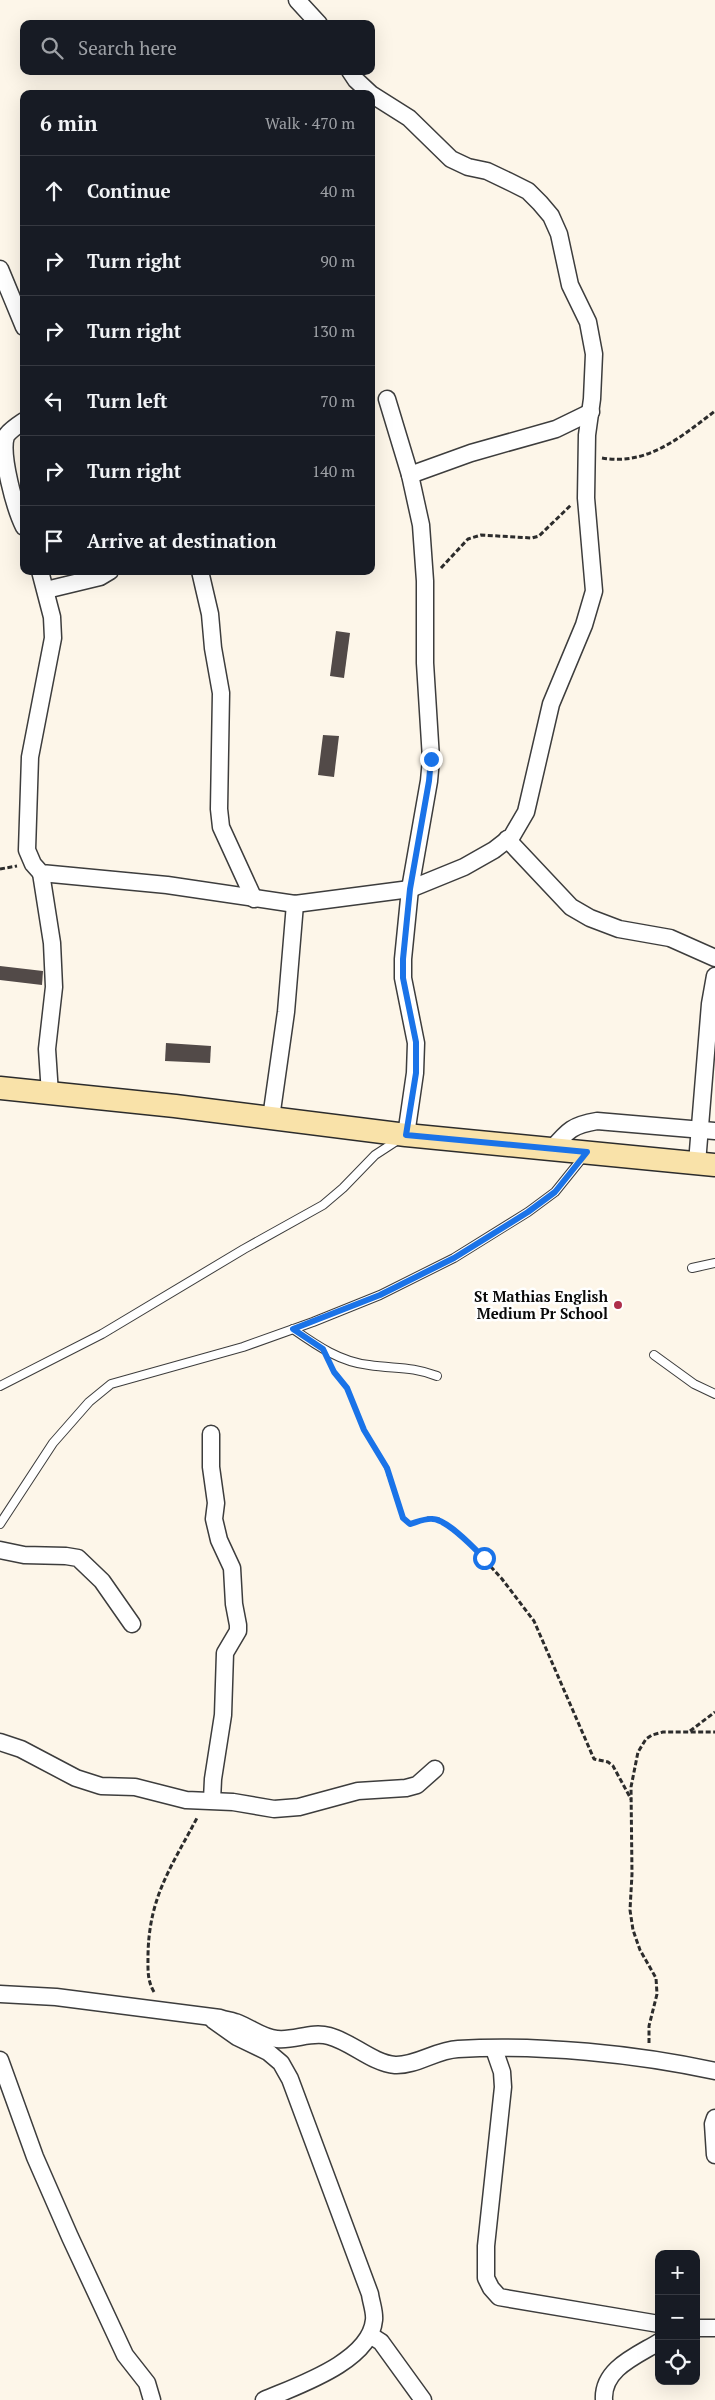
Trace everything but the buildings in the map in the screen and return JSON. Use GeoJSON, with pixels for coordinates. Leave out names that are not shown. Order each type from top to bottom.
{"type":"FeatureCollection","features":[{"type":"Feature","properties":{"kind":"main road"},"geometry":{"type":"LineString","coordinates":[[0,1088],[406,1135],[706,1164]]}},
{"type":"Feature","properties":{"kind":"street"},"geometry":{"type":"LineString","coordinates":[[297,0],[315,20]]}},
{"type":"Feature","properties":{"kind":"street"},"geometry":{"type":"LineString","coordinates":[[353,75],[367,90]]}},
{"type":"Feature","properties":{"kind":"street"},"geometry":{"type":"LineString","coordinates":[[41,874],[166,885],[295,904],[410,889],[464,867],[494,850],[507,839],[526,812],[551,704],[592,604],[594,592],[586,498],[586,456],[591,412],[594,354],[588,322],[570,285],[559,234],[551,216],[528,191],[487,171],[468,167],[451,159],[409,118],[375,97]]}},
{"type":"Feature","properties":{"kind":"street"},"geometry":{"type":"LineString","coordinates":[[0,269],[20,317]]}},
{"type":"Feature","properties":{"kind":"street"},"geometry":{"type":"LineString","coordinates":[[387,399],[410,475],[421,525],[425,581],[425,663],[431,759],[429,781],[410,889],[403,978],[416,1042],[416,1073],[406,1135]]}},
{"type":"Feature","properties":{"kind":"street"},"geometry":{"type":"LineString","coordinates":[[410,475],[471,453],[556,428],[591,412]]}},
{"type":"Feature","properties":{"kind":"street"},"geometry":{"type":"LineString","coordinates":[[20,424],[3,436],[7,506],[20,522]]}},
{"type":"Feature","properties":{"kind":"street"},"geometry":{"type":"LineString","coordinates":[[41,575],[46,590],[53,638],[30,757],[27,850],[33,864],[41,874],[52,944],[54,987],[47,1049],[50,1094]]}},
{"type":"Feature","properties":{"kind":"street"},"geometry":{"type":"LineString","coordinates":[[46,590],[103,575]]}},
{"type":"Feature","properties":{"kind":"street"},"geometry":{"type":"LineString","coordinates":[[201,575],[210,614],[213,648],[221,693],[221,827],[254,899]]}},
{"type":"Feature","properties":{"kind":"street"},"geometry":{"type":"LineString","coordinates":[[507,839],[571,907],[590,918],[619,929],[670,938],[715,958]]}},
{"type":"Feature","properties":{"kind":"street"},"geometry":{"type":"LineString","coordinates":[[270,1118],[286,1012],[295,904]]}},
{"type":"Feature","properties":{"kind":"street"},"geometry":{"type":"LineString","coordinates":[[706,1164],[715,976]]}},
{"type":"Feature","properties":{"kind":"street"},"geometry":{"type":"LineString","coordinates":[[552,1149],[569,1129],[597,1120],[707,1130]]}},
{"type":"Feature","properties":{"kind":"street"},"geometry":{"type":"LineString","coordinates":[[209,1800],[223,1715],[226,1653],[238,1631],[232,1568],[219,1540],[214,1519],[216,1503],[211,1467],[211,1434]]}},
{"type":"Feature","properties":{"kind":"street"},"geometry":{"type":"LineString","coordinates":[[0,1550],[24,1555],[78,1558],[102,1581],[132,1624]]}},
{"type":"Feature","properties":{"kind":"street"},"geometry":{"type":"LineString","coordinates":[[0,1742],[21,1749],[76,1778],[101,1786],[135,1787],[186,1800],[209,1800],[274,1809],[299,1807],[358,1791],[406,1788],[417,1785],[435,1769]]}},
{"type":"Feature","properties":{"kind":"street"},"geometry":{"type":"LineString","coordinates":[[0,1994],[56,1997],[208,2017],[238,2022],[278,2039],[315,2034],[326,2035],[339,2039],[383,2062],[396,2065],[456,2049],[564,2050],[647,2060],[715,2071]]}},
{"type":"Feature","properties":{"kind":"street"},"geometry":{"type":"LineString","coordinates":[[208,2017],[237,2037],[268,2052],[281,2063],[290,2079],[370,2294],[374,2319],[370,2335],[333,2371],[264,2400]]}},
{"type":"Feature","properties":{"kind":"street"},"geometry":{"type":"LineString","coordinates":[[494,2049],[502,2072],[502,2087],[486,2246],[486,2278],[491,2288],[499,2297],[572,2311],[655,2323]]}},
{"type":"Feature","properties":{"kind":"street"},"geometry":{"type":"LineString","coordinates":[[0,2060],[35,2157],[70,2237],[125,2356],[147,2384],[152,2400]]}},
{"type":"Feature","properties":{"kind":"street"},"geometry":{"type":"LineString","coordinates":[[715,2118],[713,2124],[715,2155]]}},
{"type":"Feature","properties":{"kind":"street"},"geometry":{"type":"LineString","coordinates":[[700,2328],[715,2328]]}},
{"type":"Feature","properties":{"kind":"street"},"geometry":{"type":"LineString","coordinates":[[370,2335],[381,2342],[422,2400]]}},
{"type":"Feature","properties":{"kind":"street"},"geometry":{"type":"LineString","coordinates":[[604,2400],[605,2387],[610,2376],[620,2365],[655,2344]]}},
{"type":"Feature","properties":{"kind":"lane"},"geometry":{"type":"LineString","coordinates":[[0,1386],[102,1334],[244,1249],[323,1205],[343,1188],[375,1155],[406,1135]]}},
{"type":"Feature","properties":{"kind":"lane"},"geometry":{"type":"LineString","coordinates":[[0,1524],[53,1443],[89,1402],[111,1384],[243,1347],[380,1295],[454,1258],[528,1212],[555,1192],[587,1152]]}},
{"type":"Feature","properties":{"kind":"lane"},"geometry":{"type":"LineString","coordinates":[[692,1268],[715,1263]]}},
{"type":"Feature","properties":{"kind":"lane"},"geometry":{"type":"LineString","coordinates":[[293,1329],[323,1349],[348,1360],[368,1365],[417,1368],[437,1376]]}},
{"type":"Feature","properties":{"kind":"lane"},"geometry":{"type":"LineString","coordinates":[[654,1355],[694,1384],[715,1394]]}},
{"type":"Feature","properties":{"kind":"path"},"geometry":{"type":"LineString","coordinates":[[586,456],[620,461],[632,459],[655,451],[678,438],[715,412]]}},
{"type":"Feature","properties":{"kind":"path"},"geometry":{"type":"LineString","coordinates":[[425,581],[440,570],[468,538],[481,535],[521,538],[539,536],[566,509],[586,498]]}},
{"type":"Feature","properties":{"kind":"path"},"geometry":{"type":"LineString","coordinates":[[323,1349],[334,1372],[347,1388],[364,1430],[384,1463],[403,1518],[410,1524],[428,1518],[439,1520],[472,1546],[502,1579],[534,1621],[573,1713],[588,1742],[591,1754],[594,1759],[608,1762],[613,1766],[631,1799]]}},
{"type":"Feature","properties":{"kind":"path"},"geometry":{"type":"LineString","coordinates":[[689,1732],[715,1712]]}},
{"type":"Feature","properties":{"kind":"path"},"geometry":{"type":"LineString","coordinates":[[647,2060],[649,2026],[658,1994],[656,1978],[640,1950],[633,1930],[630,1910],[632,1874],[631,1788],[638,1752],[646,1739],[663,1732],[715,1732]]}},
{"type":"Feature","properties":{"kind":"path"},"geometry":{"type":"LineString","coordinates":[[173,2013],[152,1991],[148,1978],[148,1930],[156,1899],[170,1866],[209,1800]]}},
{"type":"Feature","properties":{"kind":"place","name":"St Mathias English Medium Pr School"},"geometry":{"type":"Point","coordinates":[618,1305]}},
{"type":"Feature","properties":{"kind":"route"},"geometry":{"type":"LineString","coordinates":[[431,759],[429,781],[410,889],[403,959],[403,978],[416,1042],[416,1073],[406,1135],[587,1152],[555,1192],[528,1212],[454,1258],[380,1295],[293,1329],[323,1349],[334,1372],[347,1388],[364,1430],[387,1468],[403,1518],[410,1524],[428,1518],[439,1520],[484,1558]]}}]}
